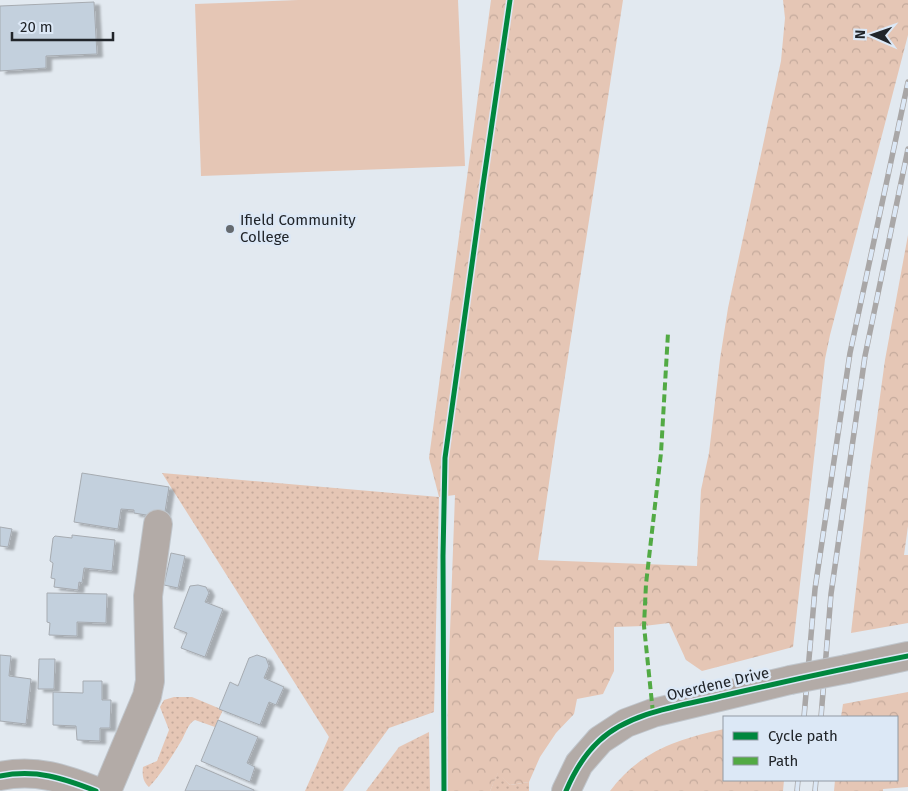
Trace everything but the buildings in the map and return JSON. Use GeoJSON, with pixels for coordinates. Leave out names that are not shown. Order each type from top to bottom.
{"type":"FeatureCollection","features":[{"type":"Feature","properties":{"kind":"street"},"geometry":{"type":"LineString","coordinates":[[107,791],[147,696],[150,681],[148,596],[158,524]]}},
{"type":"Feature","properties":{"kind":"street","name":"Overdene Drive"},"geometry":{"type":"LineString","coordinates":[[566,791],[579,764],[600,740],[626,723],[653,712],[790,680],[908,656]]}},
{"type":"Feature","properties":{"kind":"street"},"geometry":{"type":"LineString","coordinates":[[0,776],[14,773],[38,774],[62,778],[96,791]]}},
{"type":"Feature","properties":{"kind":"green space"},"geometry":{"type":"Polygon","coordinates":[[[298,0],[458,0],[465,166],[201,176],[195,4],[298,0]]]}},
{"type":"Feature","properties":{"kind":"green space"},"geometry":{"type":"Polygon","coordinates":[[[491,0],[623,0],[538,560],[697,566],[701,490],[709,453],[720,359],[728,308],[781,61],[785,18],[783,0],[908,0],[908,35],[825,359],[793,647],[702,671],[686,660],[669,623],[614,627],[614,671],[603,694],[577,699],[574,714],[556,733],[540,757],[529,782],[510,785],[498,773],[490,791],[447,791],[447,714],[455,495],[439,497],[429,458],[491,0]]]}},
{"type":"Feature","properties":{"kind":"green space"},"geometry":{"type":"Polygon","coordinates":[[[908,235],[908,526],[904,555],[908,555],[908,623],[851,633],[868,484],[885,360],[908,235]]]}},
{"type":"Feature","properties":{"kind":"green space"},"geometry":{"type":"Polygon","coordinates":[[[162,473],[439,497],[434,712],[389,728],[343,791],[305,791],[329,737],[162,473]]]}},
{"type":"Feature","properties":{"kind":"green space"},"geometry":{"type":"Polygon","coordinates":[[[908,692],[908,787],[883,789],[883,791],[834,791],[835,781],[898,781],[898,716],[841,716],[843,704],[908,692]]]}},
{"type":"Feature","properties":{"kind":"green space"},"geometry":{"type":"Polygon","coordinates":[[[174,697],[192,697],[223,710],[215,727],[195,720],[192,722],[158,777],[149,787],[143,778],[143,767],[157,761],[169,730],[160,707],[164,700],[174,697]]]}},
{"type":"Feature","properties":{"kind":"green space"},"geometry":{"type":"Polygon","coordinates":[[[723,729],[723,781],[784,781],[783,791],[610,791],[622,777],[647,756],[691,737],[723,729]]]}},
{"type":"Feature","properties":{"kind":"green space"},"geometry":{"type":"Polygon","coordinates":[[[429,732],[430,791],[366,791],[399,747],[429,732]]]}},
{"type":"Feature","properties":{"kind":"green space"},"geometry":{"type":"Polygon","coordinates":[[[498,772],[510,785],[529,782],[529,791],[490,791],[498,772]]]}},
{"type":"Feature","properties":{"kind":"railway"},"geometry":{"type":"LineString","coordinates":[[804,716],[815,589],[850,353],[908,82]]}},
{"type":"Feature","properties":{"kind":"railway"},"geometry":{"type":"LineString","coordinates":[[821,716],[831,594],[865,356],[908,149]]}},
{"type":"Feature","properties":{"kind":"railway"},"geometry":{"type":"LineString","coordinates":[[797,791],[798,781]]}},
{"type":"Feature","properties":{"kind":"railway"},"geometry":{"type":"LineString","coordinates":[[815,791],[816,781]]}},
{"type":"Feature","properties":{"kind":"marked path"},"geometry":{"type":"LineString","coordinates":[[653,713],[644,626],[646,584],[661,453],[668,333]]}},
{"type":"Feature","properties":{"kind":"cycle path"},"geometry":{"type":"LineString","coordinates":[[444,791],[443,556],[445,458],[510,0]]}},
{"type":"Feature","properties":{"kind":"cycle path"},"geometry":{"type":"LineString","coordinates":[[566,791],[580,764],[599,741],[612,731],[643,716],[677,706],[908,656]]}},
{"type":"Feature","properties":{"kind":"cycle path"},"geometry":{"type":"LineString","coordinates":[[0,776],[37,774],[72,782],[96,791]]}},
{"type":"Feature","properties":{"kind":"place","name":"Ifield Community College"},"geometry":{"type":"Point","coordinates":[230,229]}}]}
